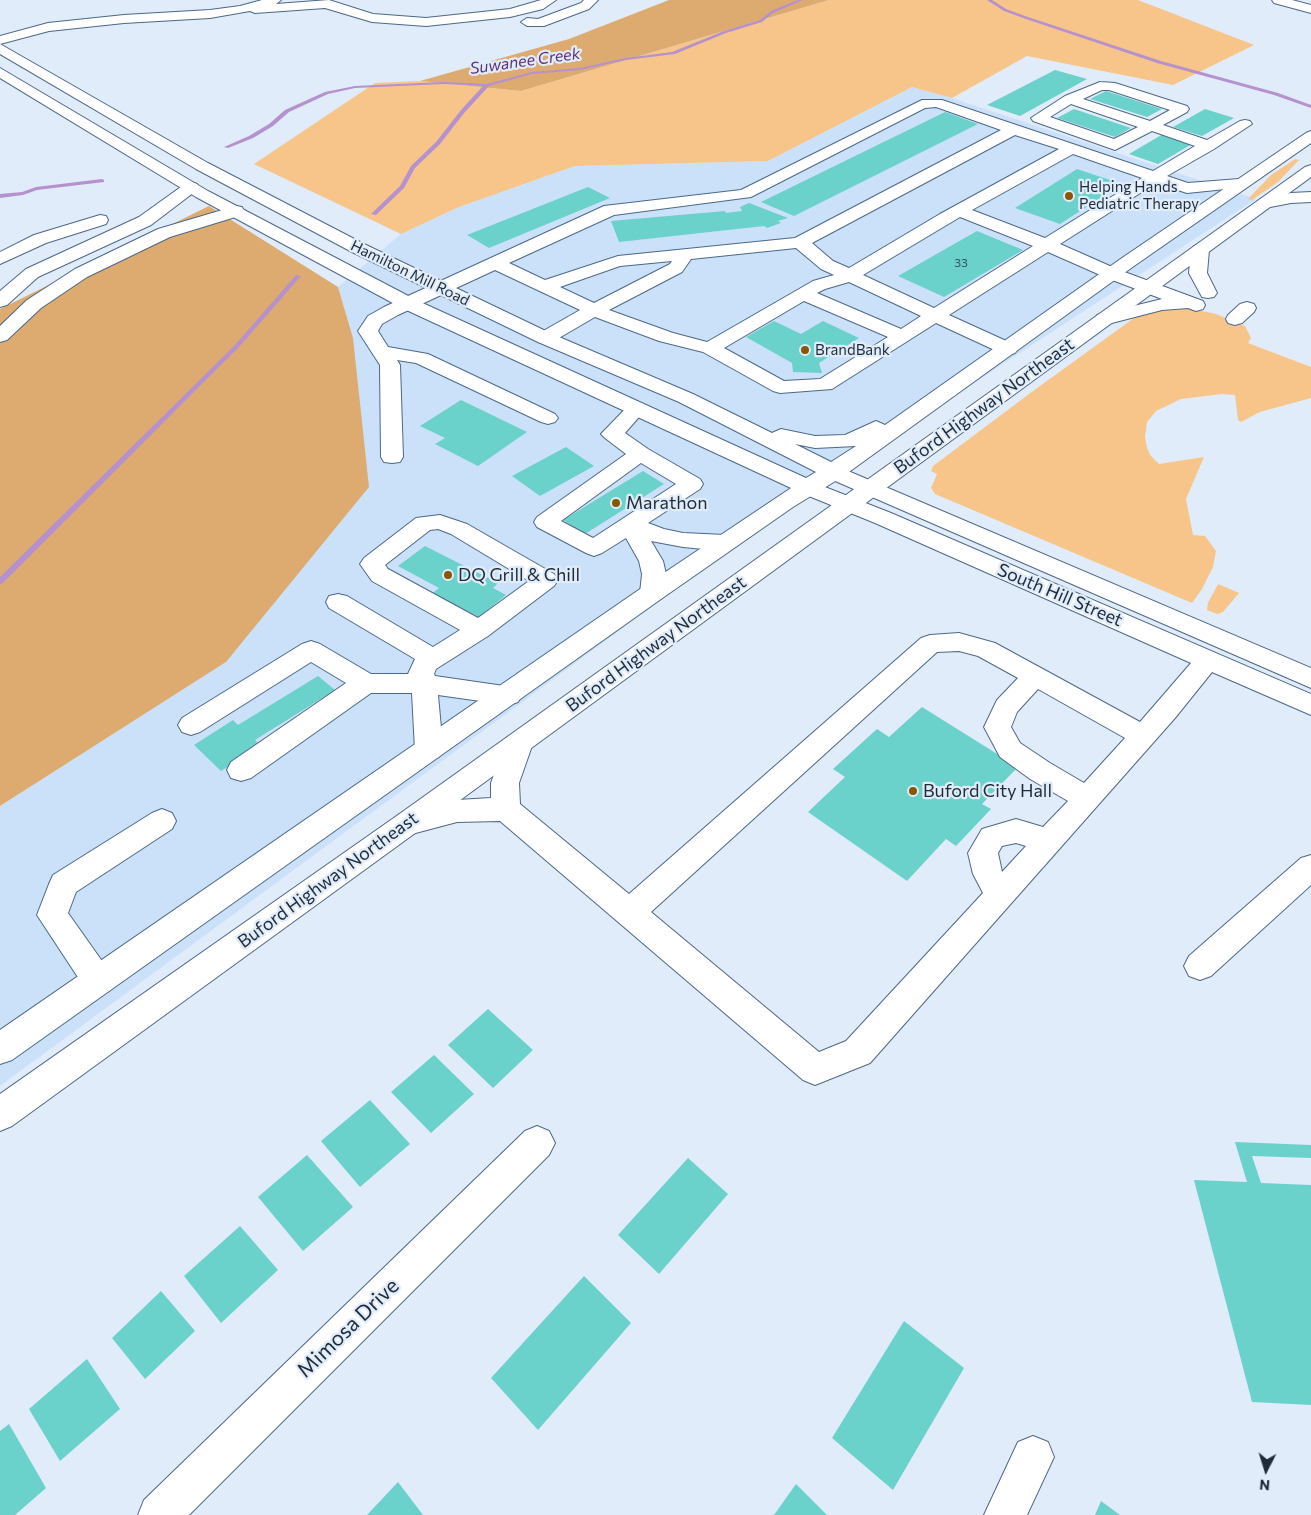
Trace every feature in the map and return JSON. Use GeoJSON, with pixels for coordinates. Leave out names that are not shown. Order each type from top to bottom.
{"type":"FeatureCollection","features":[{"type":"Feature","properties":{"kind":"main road"},"geometry":{"type":"LineString","coordinates":[[242,10],[275,0]]}},
{"type":"Feature","properties":{"kind":"main road"},"geometry":{"type":"LineString","coordinates":[[0,40],[48,27],[82,22],[210,14],[324,2],[372,18],[426,22],[462,20],[510,13],[539,6],[550,0]]}},
{"type":"Feature","properties":{"kind":"main road"},"geometry":{"type":"LineString","coordinates":[[431,8],[475,6],[493,2],[529,22],[539,22],[586,6],[592,0]]}},
{"type":"Feature","properties":{"kind":"main road"},"geometry":{"type":"LineString","coordinates":[[1278,0],[1311,8]]}},
{"type":"Feature","properties":{"kind":"main road"},"geometry":{"type":"LineString","coordinates":[[400,21],[411,8]]}},
{"type":"Feature","properties":{"kind":"main road","name":"Hamilton Mill Road"},"geometry":{"type":"LineString","coordinates":[[0,48],[130,125],[256,196],[440,289],[545,338],[727,418],[834,472]]}},
{"type":"Feature","properties":{"kind":"main road","name":"Hamilton Mill Road"},"geometry":{"type":"LineString","coordinates":[[0,72],[191,187],[409,304],[636,409],[757,462],[807,487]]}},
{"type":"Feature","properties":{"kind":"main road"},"geometry":{"type":"LineString","coordinates":[[1100,86],[1110,86],[1182,109],[1115,145],[1038,118],[1070,99],[1100,86]]}},
{"type":"Feature","properties":{"kind":"main road"},"geometry":{"type":"LineString","coordinates":[[1070,99],[1209,146]]}},
{"type":"Feature","properties":{"kind":"main road"},"geometry":{"type":"LineString","coordinates":[[392,457],[390,365],[368,331],[375,320],[390,311],[409,304],[610,210],[745,194],[922,104],[937,103],[1187,188],[1239,184]]}},
{"type":"Feature","properties":{"kind":"main road"},"geometry":{"type":"LineString","coordinates":[[495,263],[594,310],[666,338],[710,348],[780,387],[825,385],[1053,241],[1159,179],[1245,124]]}},
{"type":"Feature","properties":{"kind":"main road"},"geometry":{"type":"LineString","coordinates":[[544,286],[618,261],[799,243],[1014,129]]}},
{"type":"Feature","properties":{"kind":"main road","name":"Buford Highway Northeast"},"geometry":{"type":"LineString","coordinates":[[0,1049],[509,695],[652,593],[807,487],[834,472],[1196,214],[1311,136]]}},
{"type":"Feature","properties":{"kind":"main road"},"geometry":{"type":"LineString","coordinates":[[710,348],[820,285],[849,276],[964,208],[1071,149]]}},
{"type":"Feature","properties":{"kind":"main road","name":"Buford Highway Northeast"},"geometry":{"type":"LineString","coordinates":[[0,1114],[408,823],[1311,170]]}},
{"type":"Feature","properties":{"kind":"main road"},"geometry":{"type":"LineString","coordinates":[[1159,179],[1187,199],[1196,214]]}},
{"type":"Feature","properties":{"kind":"main road"},"geometry":{"type":"LineString","coordinates":[[0,301],[32,273],[145,221],[191,187]]}},
{"type":"Feature","properties":{"kind":"main road"},"geometry":{"type":"LineString","coordinates":[[1266,203],[1291,198],[1311,197]]}},
{"type":"Feature","properties":{"kind":"main road"},"geometry":{"type":"LineString","coordinates":[[964,208],[1053,241],[1128,262],[1156,282]]}},
{"type":"Feature","properties":{"kind":"main road"},"geometry":{"type":"LineString","coordinates":[[4,328],[34,304],[81,273],[164,233],[236,211]]}},
{"type":"Feature","properties":{"kind":"main road"},"geometry":{"type":"LineString","coordinates":[[0,259],[40,239],[100,220]]}},
{"type":"Feature","properties":{"kind":"main road"},"geometry":{"type":"LineString","coordinates":[[1053,241],[1113,274],[1156,282],[1202,299]]}},
{"type":"Feature","properties":{"kind":"main road"},"geometry":{"type":"LineString","coordinates":[[799,243],[810,249],[827,265],[1008,349]]}},
{"type":"Feature","properties":{"kind":"main road"},"geometry":{"type":"LineString","coordinates":[[1200,250],[1198,273],[1202,299]]}},
{"type":"Feature","properties":{"kind":"main road"},"geometry":{"type":"LineString","coordinates":[[545,338],[594,310],[676,268],[685,255]]}},
{"type":"Feature","properties":{"kind":"main road"},"geometry":{"type":"LineString","coordinates":[[804,294],[902,336]]}},
{"type":"Feature","properties":{"kind":"main road"},"geometry":{"type":"LineString","coordinates":[[1104,319],[1162,304],[1202,299]]}},
{"type":"Feature","properties":{"kind":"main road"},"geometry":{"type":"LineString","coordinates":[[382,352],[421,358],[548,418]]}},
{"type":"Feature","properties":{"kind":"main road"},"geometry":{"type":"LineString","coordinates":[[727,418],[791,438],[815,442],[849,442],[936,398]]}},
{"type":"Feature","properties":{"kind":"main road"},"geometry":{"type":"LineString","coordinates":[[636,409],[612,434],[640,454],[692,484],[594,548],[545,522],[640,454]]}},
{"type":"Feature","properties":{"kind":"main road","name":"South Hill Street"},"geometry":{"type":"LineString","coordinates":[[834,472],[1311,679]]}},
{"type":"Feature","properties":{"kind":"main road","name":"South Hill Street"},"geometry":{"type":"LineString","coordinates":[[807,487],[1209,659],[1311,705]]}},
{"type":"Feature","properties":{"kind":"main road"},"geometry":{"type":"LineString","coordinates":[[429,750],[422,670],[425,664],[479,630],[546,580],[458,529],[440,522],[424,523],[372,564],[380,576],[479,630]]}},
{"type":"Feature","properties":{"kind":"main road"},"geometry":{"type":"LineString","coordinates":[[630,524],[659,536],[725,544]]}},
{"type":"Feature","properties":{"kind":"main road"},"geometry":{"type":"LineString","coordinates":[[630,524],[651,561],[654,574],[652,593]]}},
{"type":"Feature","properties":{"kind":"main road"},"geometry":{"type":"LineString","coordinates":[[338,602],[434,658]]}},
{"type":"Feature","properties":{"kind":"main road"},"geometry":{"type":"LineString","coordinates":[[630,912],[930,644],[959,642],[986,649],[1143,736]]}},
{"type":"Feature","properties":{"kind":"main road"},"geometry":{"type":"LineString","coordinates":[[191,725],[310,650],[366,683],[424,684],[509,695]]}},
{"type":"Feature","properties":{"kind":"main road"},"geometry":{"type":"LineString","coordinates":[[408,823],[457,810],[506,809],[815,1069],[858,1052],[1143,736],[1209,659]]}},
{"type":"Feature","properties":{"kind":"main road"},"geometry":{"type":"LineString","coordinates":[[1035,676],[1006,707],[997,727],[1010,750],[1040,772],[1087,798]]}},
{"type":"Feature","properties":{"kind":"main road"},"geometry":{"type":"LineString","coordinates":[[241,770],[366,683]]}},
{"type":"Feature","properties":{"kind":"main road"},"geometry":{"type":"LineString","coordinates":[[506,809],[505,783],[518,743]]}},
{"type":"Feature","properties":{"kind":"main road"},"geometry":{"type":"LineString","coordinates":[[98,981],[52,915],[64,884],[162,822]]}},
{"type":"Feature","properties":{"kind":"main road"},"geometry":{"type":"LineString","coordinates":[[1000,895],[988,874],[983,853],[992,836],[1016,831],[1049,841]]}},
{"type":"Feature","properties":{"kind":"main road"},"geometry":{"type":"LineString","coordinates":[[1200,966],[1311,867]]}},
{"type":"Feature","properties":{"kind":"main road","name":"Mimosa Drive"},"geometry":{"type":"LineString","coordinates":[[160,1515],[537,1143]]}},
{"type":"Feature","properties":{"kind":"main road"},"geometry":{"type":"LineString","coordinates":[[1004,1515],[1032,1457]]}},
{"type":"Feature","properties":{"kind":"shaded area"},"geometry":{"type":"Polygon","coordinates":[[[669,0],[829,0],[521,91],[420,81],[569,39],[669,0]]]}},
{"type":"Feature","properties":{"kind":"shaded area"},"geometry":{"type":"Polygon","coordinates":[[[829,0],[1138,0],[1254,45],[1173,85],[1027,56],[952,98],[912,87],[768,161],[575,166],[459,207],[401,234],[254,164],[375,83],[420,81],[521,91],[829,0]]]}},
{"type":"Feature","properties":{"kind":"shaded area"},"geometry":{"type":"Polygon","coordinates":[[[912,87],[952,98],[1256,199],[820,483],[0,1086],[0,806],[226,662],[353,338],[338,287],[401,234],[459,207],[575,166],[768,161],[912,87]]]}},
{"type":"Feature","properties":{"kind":"shaded area"},"geometry":{"type":"Polygon","coordinates":[[[1295,159],[1299,160],[1278,182],[1252,200],[1248,199],[1271,175],[1295,159]]]}},
{"type":"Feature","properties":{"kind":"shaded area"},"geometry":{"type":"Polygon","coordinates":[[[209,206],[338,287],[353,338],[369,487],[226,662],[0,806],[0,309],[209,206]]]}},
{"type":"Feature","properties":{"kind":"shaded area"},"geometry":{"type":"Polygon","coordinates":[[[1188,308],[1216,314],[1245,326],[1251,338],[1248,343],[1311,367],[1311,398],[1260,412],[1241,422],[1238,420],[1235,395],[1222,394],[1181,399],[1156,411],[1147,422],[1145,437],[1147,448],[1150,455],[1159,464],[1204,457],[1186,499],[1193,535],[1205,536],[1216,551],[1213,567],[1202,589],[1192,603],[935,494],[931,488],[937,474],[931,471],[933,466],[1029,394],[1134,318],[1157,309],[1188,308]]]}},
{"type":"Feature","properties":{"kind":"shaded area"},"geometry":{"type":"Polygon","coordinates":[[[1218,584],[1239,593],[1223,612],[1217,614],[1207,610],[1208,603],[1218,584]]]}},
{"type":"Feature","properties":{"kind":"building"},"geometry":{"type":"Polygon","coordinates":[[[1055,70],[1087,79],[1020,116],[987,105],[1055,70]]]}},
{"type":"Feature","properties":{"kind":"building"},"geometry":{"type":"Polygon","coordinates":[[[1106,91],[1162,109],[1147,117],[1090,99],[1106,91]]]}},
{"type":"Feature","properties":{"kind":"building"},"geometry":{"type":"Polygon","coordinates":[[[1074,109],[1131,128],[1115,137],[1057,118],[1074,109]]]}},
{"type":"Feature","properties":{"kind":"building"},"geometry":{"type":"Polygon","coordinates":[[[1205,109],[1234,118],[1202,136],[1173,127],[1205,109]]]}},
{"type":"Feature","properties":{"kind":"building"},"geometry":{"type":"Polygon","coordinates":[[[945,112],[978,124],[794,216],[761,202],[945,112]]]}},
{"type":"Feature","properties":{"kind":"building"},"geometry":{"type":"Polygon","coordinates":[[[1163,134],[1192,144],[1158,164],[1129,154],[1163,134]]]}},
{"type":"Feature","properties":{"kind":"building","name":"Helping Hands Pediatric Therapy"},"geometry":{"type":"Polygon","coordinates":[[[1077,169],[1122,184],[1060,224],[1015,208],[1077,169]]]}},
{"type":"Feature","properties":{"kind":"building"},"geometry":{"type":"Polygon","coordinates":[[[588,187],[610,198],[489,248],[467,235],[588,187]]]}},
{"type":"Feature","properties":{"kind":"building"},"geometry":{"type":"Polygon","coordinates":[[[749,203],[788,218],[778,221],[781,223],[767,228],[764,226],[619,242],[611,221],[742,211],[740,207],[749,203]]]}},
{"type":"Feature","properties":{"kind":"building"},"geometry":{"type":"Polygon","coordinates":[[[977,231],[1023,250],[944,297],[898,276],[977,231]]]}},
{"type":"Feature","properties":{"kind":"building","name":"BrandBank"},"geometry":{"type":"Polygon","coordinates":[[[774,321],[801,334],[823,321],[859,338],[819,363],[822,373],[793,372],[792,363],[746,337],[774,321]]]}},
{"type":"Feature","properties":{"kind":"building"},"geometry":{"type":"Polygon","coordinates":[[[461,400],[527,432],[478,466],[435,444],[445,438],[420,426],[461,400]]]}},
{"type":"Feature","properties":{"kind":"building"},"geometry":{"type":"Polygon","coordinates":[[[566,447],[594,466],[540,496],[512,476],[566,447]]]}},
{"type":"Feature","properties":{"kind":"building"},"geometry":{"type":"Polygon","coordinates":[[[643,471],[664,484],[585,534],[563,520],[643,471]]]}},
{"type":"Feature","properties":{"kind":"building","name":"DQ Grill & Chill"},"geometry":{"type":"Polygon","coordinates":[[[425,546],[498,583],[493,588],[506,595],[479,617],[447,601],[439,608],[424,600],[439,588],[398,566],[425,546]]]}},
{"type":"Feature","properties":{"kind":"building"},"geometry":{"type":"Polygon","coordinates":[[[318,676],[335,690],[255,740],[261,746],[221,771],[194,745],[233,720],[238,725],[318,676]]]}},
{"type":"Feature","properties":{"kind":"building","name":"Buford City Hall"},"geometry":{"type":"Polygon","coordinates":[[[922,707],[1018,767],[982,804],[991,809],[956,846],[946,839],[907,881],[808,812],[845,777],[833,769],[877,729],[889,737],[922,707]]]}},
{"type":"Feature","properties":{"kind":"building"},"geometry":{"type":"Polygon","coordinates":[[[488,1009],[533,1050],[493,1088],[448,1045],[488,1009]]]}},
{"type":"Feature","properties":{"kind":"building"},"geometry":{"type":"Polygon","coordinates":[[[434,1055],[474,1094],[431,1133],[391,1092],[434,1055]]]}},
{"type":"Feature","properties":{"kind":"building"},"geometry":{"type":"Polygon","coordinates":[[[370,1100],[410,1144],[360,1187],[321,1141],[370,1100]]]}},
{"type":"Feature","properties":{"kind":"building"},"geometry":{"type":"Polygon","coordinates":[[[1235,1142],[1311,1145],[1311,1158],[1252,1156],[1261,1183],[1311,1185],[1311,1405],[1252,1402],[1194,1180],[1247,1182],[1235,1142]]]}},
{"type":"Feature","properties":{"kind":"building"},"geometry":{"type":"Polygon","coordinates":[[[307,1155],[353,1207],[303,1251],[258,1197],[307,1155]]]}},
{"type":"Feature","properties":{"kind":"building"},"geometry":{"type":"Polygon","coordinates":[[[688,1158],[728,1194],[659,1274],[618,1235],[688,1158]]]}},
{"type":"Feature","properties":{"kind":"building"},"geometry":{"type":"Polygon","coordinates":[[[240,1226],[278,1270],[221,1323],[184,1276],[240,1226]]]}},
{"type":"Feature","properties":{"kind":"building"},"geometry":{"type":"Polygon","coordinates":[[[584,1276],[631,1323],[538,1430],[491,1378],[584,1276]]]}},
{"type":"Feature","properties":{"kind":"building"},"geometry":{"type":"Polygon","coordinates":[[[161,1291],[195,1331],[145,1379],[112,1338],[161,1291]]]}},
{"type":"Feature","properties":{"kind":"building"},"geometry":{"type":"Polygon","coordinates":[[[904,1321],[964,1368],[893,1490],[832,1438],[904,1321]]]}},
{"type":"Feature","properties":{"kind":"building"},"geometry":{"type":"Polygon","coordinates":[[[87,1359],[120,1409],[60,1461],[29,1409],[87,1359]]]}},
{"type":"Feature","properties":{"kind":"building"},"geometry":{"type":"Polygon","coordinates":[[[9,1424],[46,1488],[15,1515],[0,1515],[0,1431],[9,1424]]]}},
{"type":"Feature","properties":{"kind":"building"},"geometry":{"type":"Polygon","coordinates":[[[398,1482],[423,1515],[367,1515],[398,1482]]]}},
{"type":"Feature","properties":{"kind":"building"},"geometry":{"type":"Polygon","coordinates":[[[796,1484],[827,1515],[774,1515],[796,1484]]]}},
{"type":"Feature","properties":{"kind":"building"},"geometry":{"type":"Polygon","coordinates":[[[1101,1501],[1120,1515],[1095,1515],[1101,1501]]]}},
{"type":"Feature","properties":{"kind":"waterway","name":"Suwanee Creek"},"geometry":{"type":"LineString","coordinates":[[487,85],[532,73],[580,69],[626,59],[673,53],[725,32],[761,21],[772,12],[801,0]]}},
{"type":"Feature","properties":{"kind":"waterway"},"geometry":{"type":"LineString","coordinates":[[989,0],[1005,10],[1159,62],[1276,94],[1311,107]]}},
{"type":"Feature","properties":{"kind":"waterway","name":"Suwanee Creek"},"geometry":{"type":"LineString","coordinates":[[226,147],[251,137],[271,125],[287,111],[327,93],[355,87],[444,83],[487,85]]}},
{"type":"Feature","properties":{"kind":"waterway"},"geometry":{"type":"LineString","coordinates":[[374,214],[402,187],[413,167],[438,143],[463,111],[487,85]]}},
{"type":"Feature","properties":{"kind":"waterway","name":"Suwanee Creek"},"geometry":{"type":"LineString","coordinates":[[0,196],[36,189],[102,181]]}},
{"type":"Feature","properties":{"kind":"waterway"},"geometry":{"type":"LineString","coordinates":[[0,581],[237,346],[298,276]]}},
{"type":"Feature","properties":{"kind":"place","name":"Helping Hands Pediatric Therapy"},"geometry":{"type":"Point","coordinates":[1069,196]}},
{"type":"Feature","properties":{"kind":"place","name":"BrandBank"},"geometry":{"type":"Point","coordinates":[805,350]}},
{"type":"Feature","properties":{"kind":"place","name":"Marathon"},"geometry":{"type":"Point","coordinates":[616,503]}},
{"type":"Feature","properties":{"kind":"place","name":"DQ Grill & Chill"},"geometry":{"type":"Point","coordinates":[448,575]}},
{"type":"Feature","properties":{"kind":"place","name":"Buford City Hall"},"geometry":{"type":"Point","coordinates":[913,791]}}]}
